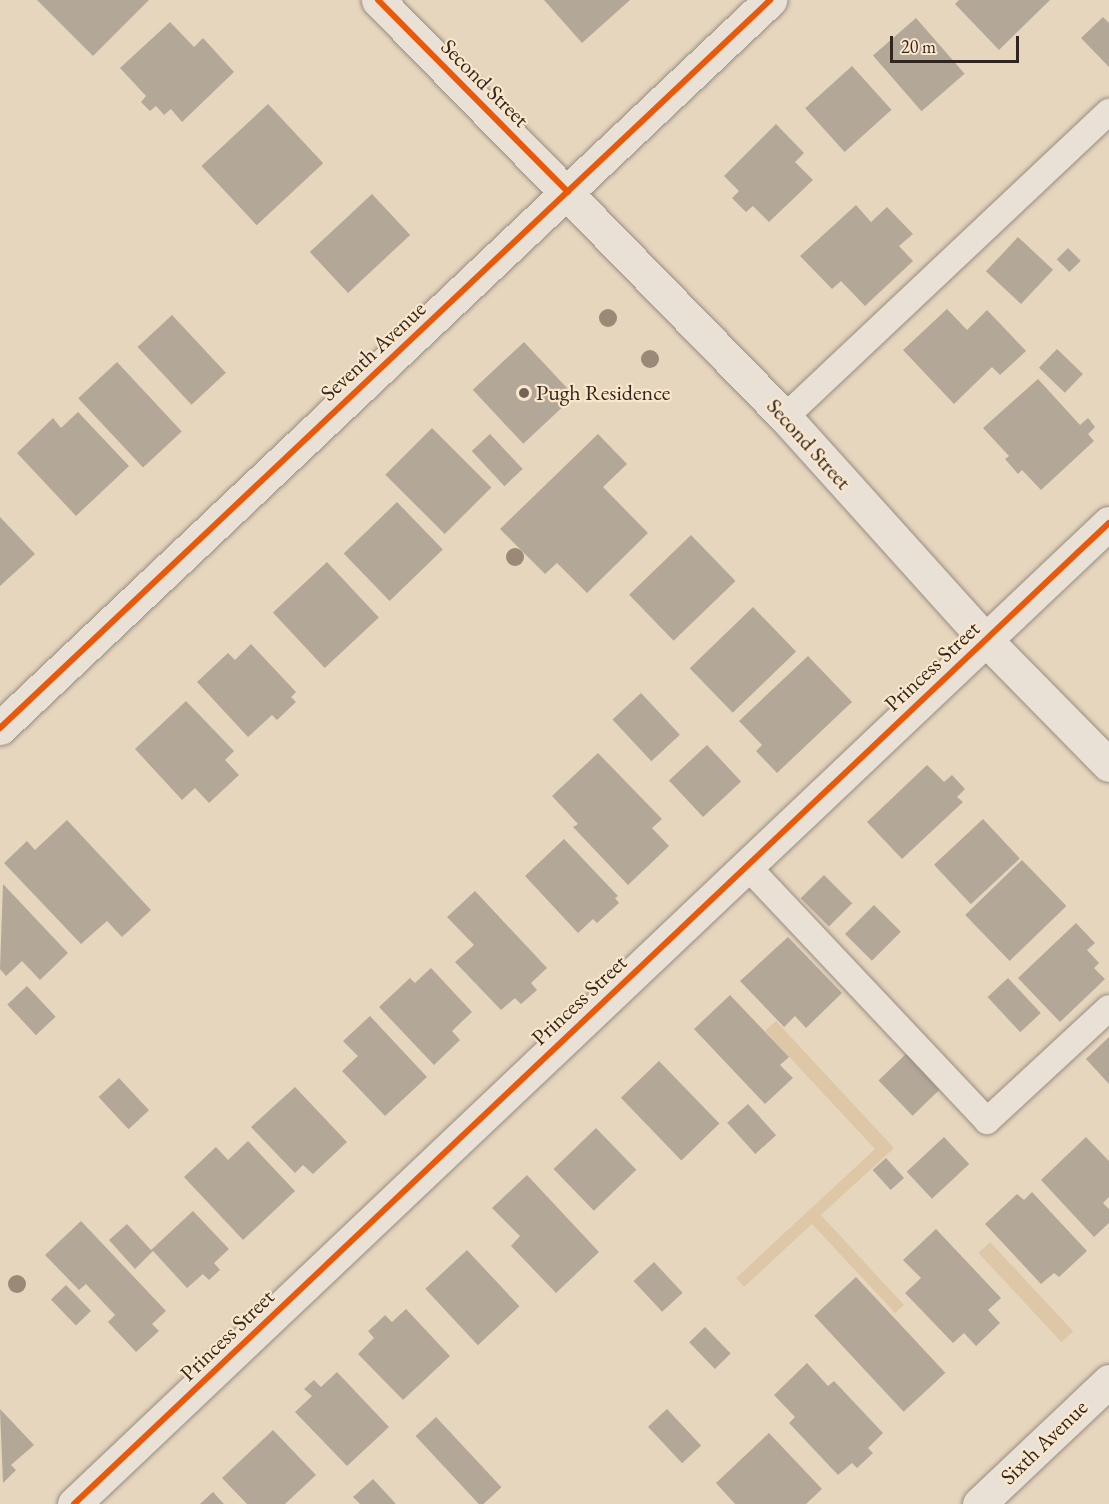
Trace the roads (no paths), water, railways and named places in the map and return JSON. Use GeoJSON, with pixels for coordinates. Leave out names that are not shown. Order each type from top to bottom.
{"type":"FeatureCollection","features":[{"type":"Feature","properties":{"kind":"street","name":"Second Street"},"geometry":{"type":"LineString","coordinates":[[378,0],[785,417],[986,640],[1109,765]]}},
{"type":"Feature","properties":{"kind":"street","name":"Seventh Avenue"},"geometry":{"type":"LineString","coordinates":[[0,728],[770,0]]}},
{"type":"Feature","properties":{"kind":"street","name":"Princess Street"},"geometry":{"type":"LineString","coordinates":[[74,1504],[1109,523]]}},
{"type":"Feature","properties":{"kind":"street","name":"Sixth Avenue"},"geometry":{"type":"LineString","coordinates":[[979,1504],[1109,1381]]}},
{"type":"Feature","properties":{"kind":"lane"},"geometry":{"type":"LineString","coordinates":[[785,417],[1109,112]]}},
{"type":"Feature","properties":{"kind":"lane"},"geometry":{"type":"LineString","coordinates":[[747,866],[987,1120],[1109,1008]]}},
{"type":"Feature","properties":{"kind":"place","name":"Pugh Residence"},"geometry":{"type":"Point","coordinates":[524,393]}}]}
